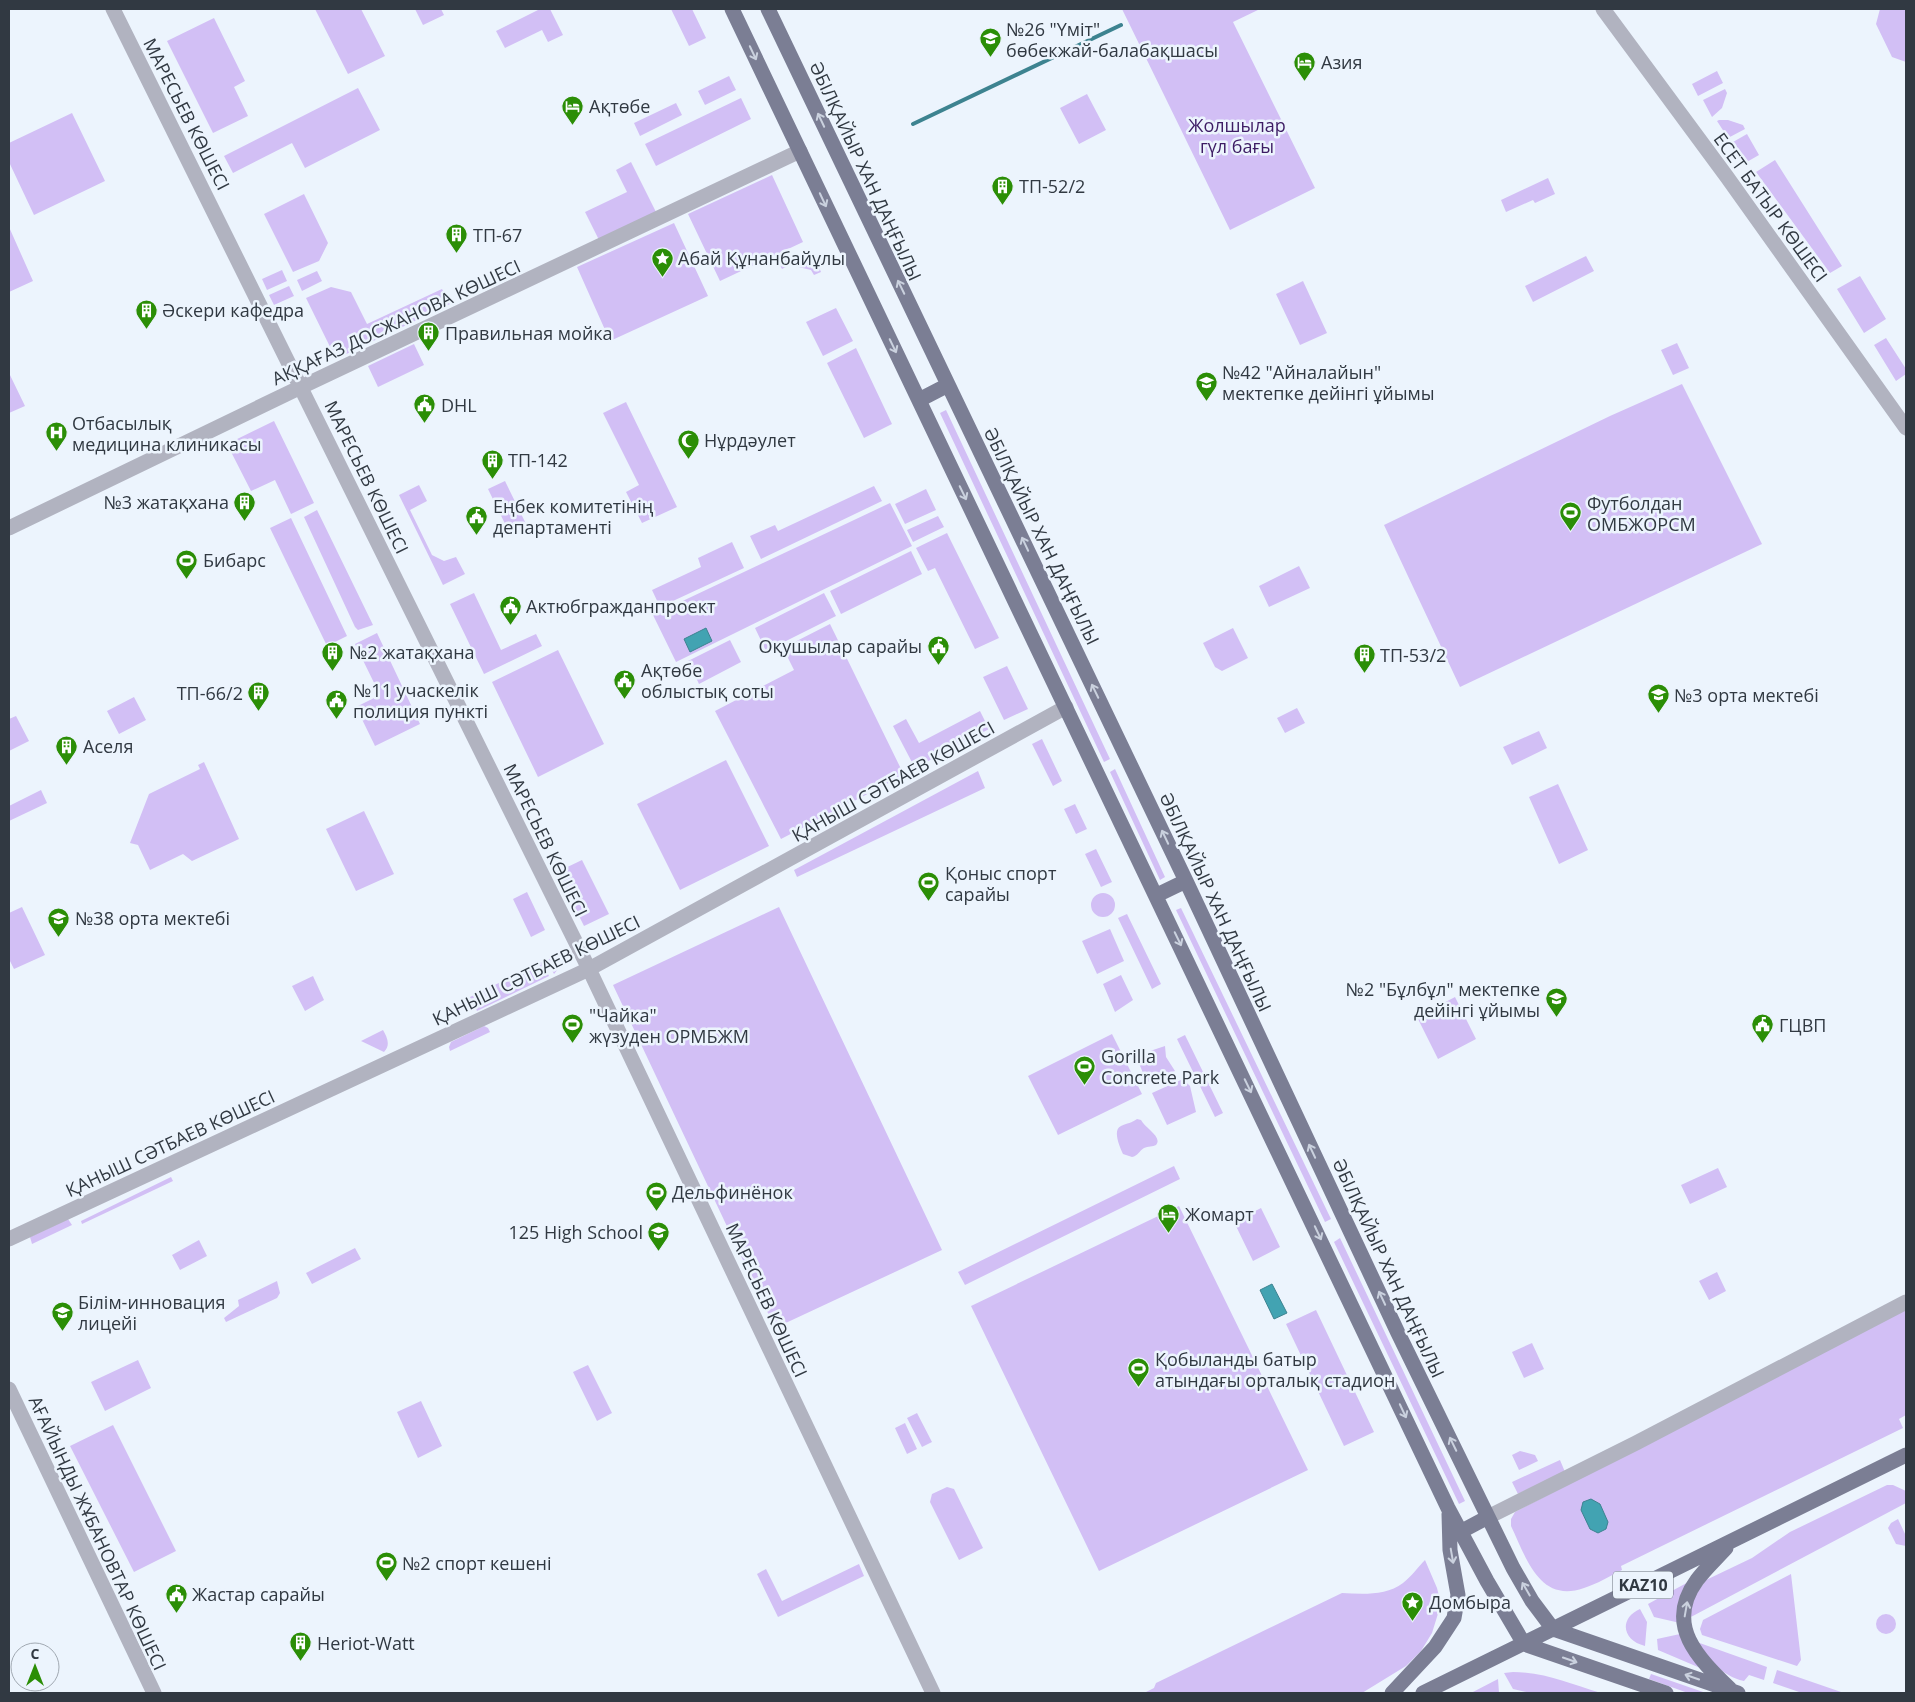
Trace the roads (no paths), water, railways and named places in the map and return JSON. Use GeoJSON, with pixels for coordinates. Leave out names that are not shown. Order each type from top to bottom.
{"type":"FeatureCollection","features":[{"type":"Feature","properties":{"kind":"main road"},"geometry":{"type":"LineString","coordinates":[[732,9],[1460,1532],[1524,1644],[1666,1693]]}},
{"type":"Feature","properties":{"kind":"main road","name":"ӘБІЛҚАЙЫР ХАН ДАҢҒЫЛЫ"},"geometry":{"type":"LineString","coordinates":[[768,9],[1186,881],[1398,1333],[1513,1568],[1532,1601],[1553,1629]]}},
{"type":"Feature","properties":{"kind":"main road"},"geometry":{"type":"LineString","coordinates":[[918,400],[948,385]]}},
{"type":"Feature","properties":{"kind":"main road"},"geometry":{"type":"LineString","coordinates":[[1157,896],[1186,881]]}},
{"type":"Feature","properties":{"kind":"main road","name":"KAZ10"},"geometry":{"type":"LineString","coordinates":[[1423,1693],[1906,1456]]}},
{"type":"Feature","properties":{"kind":"main road"},"geometry":{"type":"LineString","coordinates":[[1392,1693],[1435,1648],[1454,1618],[1458,1595],[1450,1550],[1448,1508]]}},
{"type":"Feature","properties":{"kind":"main road"},"geometry":{"type":"LineString","coordinates":[[1460,1532],[1488,1517]]}},
{"type":"Feature","properties":{"kind":"main road"},"geometry":{"type":"LineString","coordinates":[[1734,1540],[1696,1580],[1688,1596],[1684,1625],[1690,1644],[1696,1652],[1736,1692]]}},
{"type":"Feature","properties":{"kind":"main road"},"geometry":{"type":"LineString","coordinates":[[1553,1629],[1736,1692]]}},
{"type":"Feature","properties":{"kind":"street","name":"МАРЕСЬЕВ КӨШЕСІ"},"geometry":{"type":"LineString","coordinates":[[114,9],[589,969],[933,1693]]}},
{"type":"Feature","properties":{"kind":"street","name":"ЕСЕТ БАТЫР КӨШЕСІ"},"geometry":{"type":"LineString","coordinates":[[1603,9],[1727,177],[1906,428]]}},
{"type":"Feature","properties":{"kind":"street","name":"АҚҚАҒАЗ ДОСЖАНОВА КӨШЕСІ"},"geometry":{"type":"LineString","coordinates":[[9,528],[301,387],[800,151]]}},
{"type":"Feature","properties":{"kind":"street","name":"ҚАНЫШ СӘТБАЕВ КӨШЕСІ"},"geometry":{"type":"LineString","coordinates":[[9,1239],[589,969],[1066,707]]}},
{"type":"Feature","properties":{"kind":"street"},"geometry":{"type":"LineString","coordinates":[[1488,1517],[1636,1443],[1906,1302]]}},
{"type":"Feature","properties":{"kind":"street","name":"АҒАЙЫНДЫ ЖҰБАНОВТАР КӨШЕСІ"},"geometry":{"type":"LineString","coordinates":[[9,1389],[154,1693]]}},
{"type":"Feature","properties":{"kind":"water"},"geometry":{"type":"Polygon","coordinates":[[[706,628],[712,641],[690,652],[684,639],[706,628]]]}},
{"type":"Feature","properties":{"kind":"water"},"geometry":{"type":"Polygon","coordinates":[[[1272,1284],[1287,1313],[1274,1319],[1260,1290],[1272,1284]]]}},
{"type":"Feature","properties":{"kind":"water"},"geometry":{"type":"Polygon","coordinates":[[[1591,1499],[1600,1504],[1608,1522],[1606,1529],[1598,1533],[1590,1529],[1581,1510],[1583,1502],[1591,1499]]]}},
{"type":"Feature","properties":{"kind":"waterway"},"geometry":{"type":"LineString","coordinates":[[913,124],[1121,25]]}},
{"type":"Feature","properties":{"kind":"place","name":"№26 \"Үміт\" бөбекжай-балабақшасы"},"geometry":{"type":"Point","coordinates":[990,58]}},
{"type":"Feature","properties":{"kind":"place","name":"Азия"},"geometry":{"type":"Point","coordinates":[1305,81]}},
{"type":"Feature","properties":{"kind":"place","name":"Ақтөбе"},"geometry":{"type":"Point","coordinates":[573,125]}},
{"type":"Feature","properties":{"kind":"place","name":"ТП-52/2"},"geometry":{"type":"Point","coordinates":[1003,205]}},
{"type":"Feature","properties":{"kind":"place","name":"ТП-67"},"geometry":{"type":"Point","coordinates":[457,254]}},
{"type":"Feature","properties":{"kind":"place","name":"Абай Құнанбайұлы"},"geometry":{"type":"Point","coordinates":[662,277]}},
{"type":"Feature","properties":{"kind":"place","name":"Әскери кафедра"},"geometry":{"type":"Point","coordinates":[146,329]}},
{"type":"Feature","properties":{"kind":"place","name":"Правильная мойка"},"geometry":{"type":"Point","coordinates":[429,352]}},
{"type":"Feature","properties":{"kind":"place","name":"№42 \"Айналайын\" мектепке дейінгі ұйымы"},"geometry":{"type":"Point","coordinates":[1206,401]}},
{"type":"Feature","properties":{"kind":"place","name":"DHL"},"geometry":{"type":"Point","coordinates":[425,424]}},
{"type":"Feature","properties":{"kind":"place","name":"Отбасылық медицина клиникасы"},"geometry":{"type":"Point","coordinates":[56,452]}},
{"type":"Feature","properties":{"kind":"place","name":"Нұрдәулет"},"geometry":{"type":"Point","coordinates":[688,459]}},
{"type":"Feature","properties":{"kind":"place","name":"ТП-142"},"geometry":{"type":"Point","coordinates":[492,479]}},
{"type":"Feature","properties":{"kind":"place","name":"№3 жатақхана"},"geometry":{"type":"Point","coordinates":[245,521]}},
{"type":"Feature","properties":{"kind":"place","name":"Футболдан ОМБЖОРСМ"},"geometry":{"type":"Point","coordinates":[1571,532]}},
{"type":"Feature","properties":{"kind":"place","name":"Еңбек комитетінің департаменті"},"geometry":{"type":"Point","coordinates":[477,535]}},
{"type":"Feature","properties":{"kind":"place","name":"Бибарс"},"geometry":{"type":"Point","coordinates":[187,579]}},
{"type":"Feature","properties":{"kind":"place","name":"Актюбгражданпроект"},"geometry":{"type":"Point","coordinates":[510,625]}},
{"type":"Feature","properties":{"kind":"place","name":"Оқушылар сарайы"},"geometry":{"type":"Point","coordinates":[938,665]}},
{"type":"Feature","properties":{"kind":"place","name":"№2 жатақхана"},"geometry":{"type":"Point","coordinates":[333,671]}},
{"type":"Feature","properties":{"kind":"place","name":"ТП-53/2"},"geometry":{"type":"Point","coordinates":[1364,674]}},
{"type":"Feature","properties":{"kind":"place","name":"Ақтөбе облыстық соты"},"geometry":{"type":"Point","coordinates":[625,699]}},
{"type":"Feature","properties":{"kind":"place","name":"ТП-66/2"},"geometry":{"type":"Point","coordinates":[259,712]}},
{"type":"Feature","properties":{"kind":"place","name":"№3 орта мектебі"},"geometry":{"type":"Point","coordinates":[1658,714]}},
{"type":"Feature","properties":{"kind":"place","name":"№11 учаскелік полиция пункті"},"geometry":{"type":"Point","coordinates":[337,719]}},
{"type":"Feature","properties":{"kind":"place","name":"Аселя"},"geometry":{"type":"Point","coordinates":[67,765]}},
{"type":"Feature","properties":{"kind":"place","name":"Қоныс спорт сарайы"},"geometry":{"type":"Point","coordinates":[929,902]}},
{"type":"Feature","properties":{"kind":"place","name":"№38 орта мектебі"},"geometry":{"type":"Point","coordinates":[59,937]}},
{"type":"Feature","properties":{"kind":"place","name":"№2 \"Бұлбұл\" мектепке дейінгі ұйымы"},"geometry":{"type":"Point","coordinates":[1556,1018]}},
{"type":"Feature","properties":{"kind":"place","name":"\"Чайка\" жүзуден ОРМБЖМ"},"geometry":{"type":"Point","coordinates":[573,1044]}},
{"type":"Feature","properties":{"kind":"place","name":"ГЦВП"},"geometry":{"type":"Point","coordinates":[1763,1044]}},
{"type":"Feature","properties":{"kind":"place","name":"Gorilla Concrete Park"},"geometry":{"type":"Point","coordinates":[1085,1085]}},
{"type":"Feature","properties":{"kind":"place","name":"Дельфинёнок"},"geometry":{"type":"Point","coordinates":[656,1211]}},
{"type":"Feature","properties":{"kind":"place","name":"Жомарт"},"geometry":{"type":"Point","coordinates":[1169,1233]}},
{"type":"Feature","properties":{"kind":"place","name":"125 High School"},"geometry":{"type":"Point","coordinates":[659,1251]}},
{"type":"Feature","properties":{"kind":"place","name":"Білім-инновация лицейі"},"geometry":{"type":"Point","coordinates":[62,1331]}},
{"type":"Feature","properties":{"kind":"place","name":"Қобыланды батыр атындағы орталық стадион"},"geometry":{"type":"Point","coordinates":[1139,1388]}},
{"type":"Feature","properties":{"kind":"place","name":"№2 спорт кешені"},"geometry":{"type":"Point","coordinates":[386,1582]}},
{"type":"Feature","properties":{"kind":"place","name":"Жастар сарайы"},"geometry":{"type":"Point","coordinates":[176,1613]}},
{"type":"Feature","properties":{"kind":"place","name":"Домбыра"},"geometry":{"type":"Point","coordinates":[1413,1621]}},
{"type":"Feature","properties":{"kind":"place","name":"Heriot-Watt"},"geometry":{"type":"Point","coordinates":[301,1662]}},
{"type":"Feature","properties":{"kind":"park label","name":"Жолшылар гүл бағы"},"geometry":{"type":"Point","coordinates":[1237,135]}}]}
